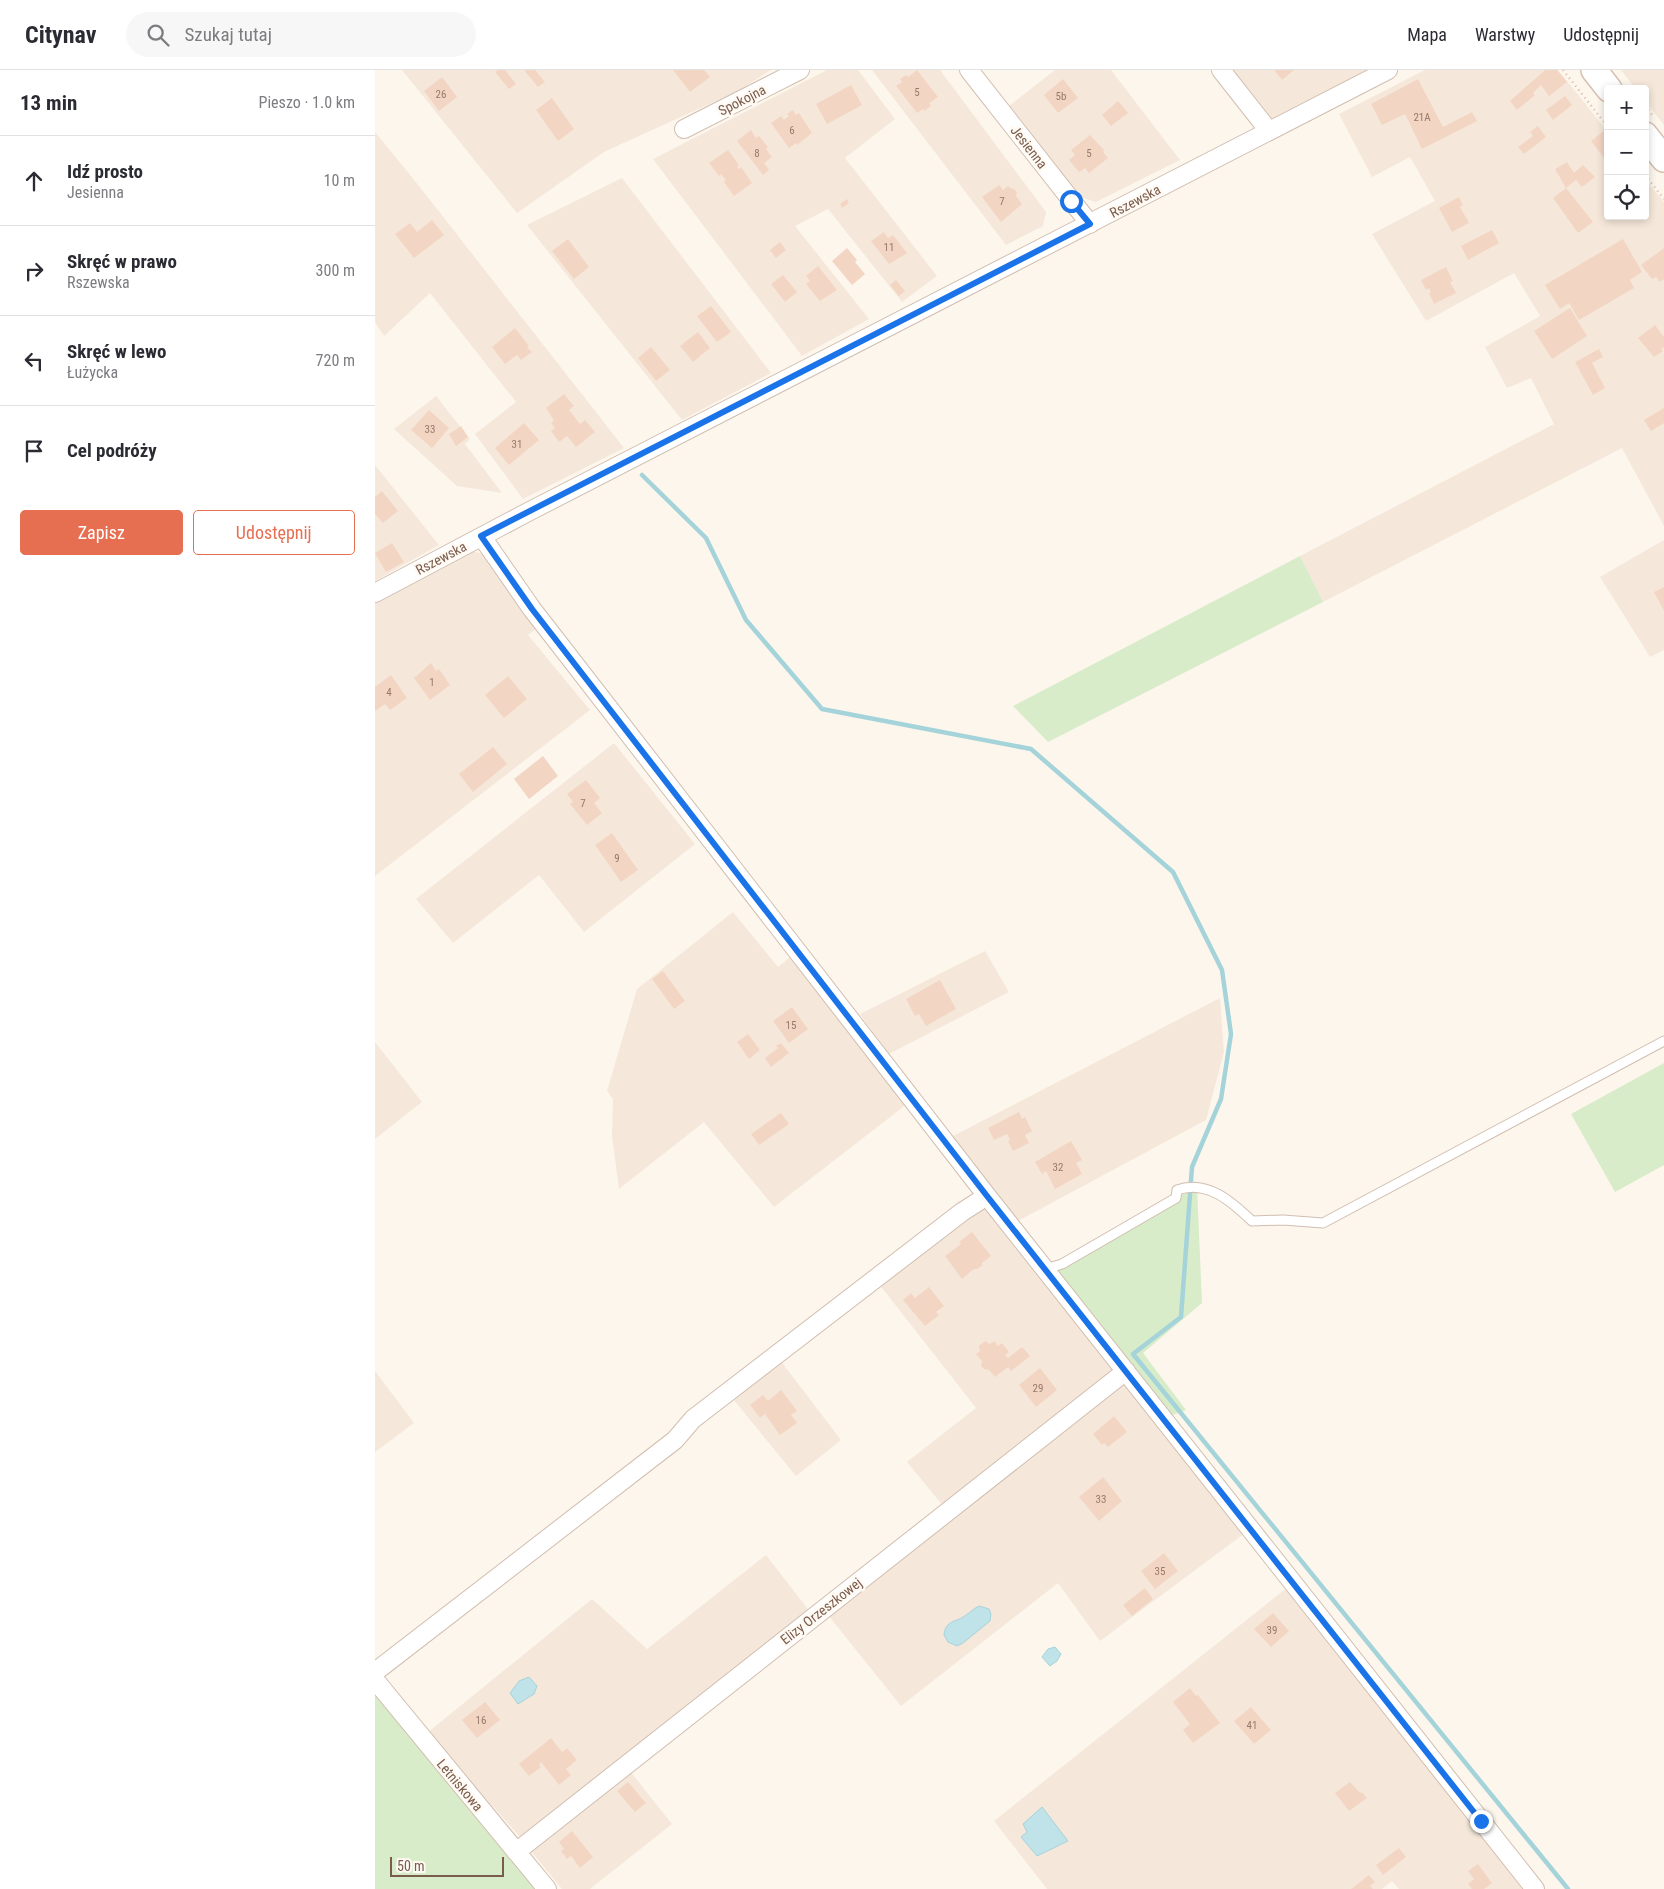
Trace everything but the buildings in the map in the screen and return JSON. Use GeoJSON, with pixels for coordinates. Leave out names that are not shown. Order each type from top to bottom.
{"type":"FeatureCollection","features":[{"type":"Feature","properties":{"kind":"main road"},"geometry":{"type":"LineString","coordinates":[[1594,70],[1606,85]]}},
{"type":"Feature","properties":{"kind":"main road"},"geometry":{"type":"LineString","coordinates":[[1649,140],[1664,159]]}},
{"type":"Feature","properties":{"kind":"street","name":"Spokojna"},"geometry":{"type":"LineString","coordinates":[[684,129],[800,70]]}},
{"type":"Feature","properties":{"kind":"street","name":"Jesienna"},"geometry":{"type":"LineString","coordinates":[[969,70],[1090,224]]}},
{"type":"Feature","properties":{"kind":"street"},"geometry":{"type":"LineString","coordinates":[[1221,70],[1269,131]]}},
{"type":"Feature","properties":{"kind":"street","name":"Rszewska"},"geometry":{"type":"LineString","coordinates":[[375,593],[481,536],[1388,70]]}},
{"type":"Feature","properties":{"kind":"street"},"geometry":{"type":"LineString","coordinates":[[481,536],[532,609],[987,1196],[1535,1889]]}},
{"type":"Feature","properties":{"kind":"street"},"geometry":{"type":"LineString","coordinates":[[375,1672],[675,1440],[693,1419],[963,1212],[987,1196]]}},
{"type":"Feature","properties":{"kind":"street","name":"Elizy Orzeszkowej"},"geometry":{"type":"LineString","coordinates":[[516,1852],[1126,1371]]}},
{"type":"Feature","properties":{"kind":"street","name":"Letniskowa"},"geometry":{"type":"LineString","coordinates":[[375,1680],[547,1889]]}},
{"type":"Feature","properties":{"kind":"lane"},"geometry":{"type":"LineString","coordinates":[[1045,1269],[1062,1264],[1176,1198],[1177,1190],[1186,1186],[1214,1191],[1228,1199],[1252,1221],[1283,1220],[1323,1224],[1664,1041]]}},
{"type":"Feature","properties":{"kind":"path"},"geometry":{"type":"LineString","coordinates":[[1563,70],[1604,122]]}},
{"type":"Feature","properties":{"kind":"path"},"geometry":{"type":"LineString","coordinates":[[1649,180],[1664,198]]}},
{"type":"Feature","properties":{"kind":"shaded area"},"geometry":{"type":"Polygon","coordinates":[[[402,70],[771,70],[738,91],[604,152],[517,213],[402,70]]]}},
{"type":"Feature","properties":{"kind":"shaded area"},"geometry":{"type":"Polygon","coordinates":[[[827,70],[858,70],[895,119],[845,158],[937,276],[902,302],[828,209],[795,226],[869,319],[802,356],[653,159],[827,70]]]}},
{"type":"Feature","properties":{"kind":"shaded area"},"geometry":{"type":"Polygon","coordinates":[[[872,70],[940,70],[1046,212],[1043,226],[1006,245],[872,70]]]}},
{"type":"Feature","properties":{"kind":"shaded area"},"geometry":{"type":"Polygon","coordinates":[[[1055,70],[1111,70],[1180,160],[1096,202],[1080,197],[1009,106],[1055,70]]]}},
{"type":"Feature","properties":{"kind":"shaded area"},"geometry":{"type":"Polygon","coordinates":[[[1232,70],[1368,70],[1271,120],[1232,70]]]}},
{"type":"Feature","properties":{"kind":"shaded area"},"geometry":{"type":"Polygon","coordinates":[[[1425,70],[1558,70],[1604,127],[1604,220],[1649,220],[1649,184],[1664,202],[1664,526],[1622,448],[1323,602],[1300,556],[1554,424],[1531,378],[1507,388],[1485,347],[1540,316],[1514,273],[1426,321],[1372,234],[1435,201],[1410,157],[1372,177],[1339,114],[1425,70]]]}},
{"type":"Feature","properties":{"kind":"shaded area"},"geometry":{"type":"Polygon","coordinates":[[[1621,70],[1664,70],[1664,125],[1649,106],[1649,85],[1633,85],[1621,70]]]}},
{"type":"Feature","properties":{"kind":"shaded area"},"geometry":{"type":"Polygon","coordinates":[[[375,132],[624,448],[523,499],[475,434],[516,402],[430,293],[384,336],[375,322],[375,132]]]}},
{"type":"Feature","properties":{"kind":"shaded area"},"geometry":{"type":"Polygon","coordinates":[[[622,178],[771,373],[682,420],[527,225],[622,178]]]}},
{"type":"Feature","properties":{"kind":"shaded area"},"geometry":{"type":"Polygon","coordinates":[[[436,396],[470,439],[465,444],[502,493],[457,486],[394,429],[436,396]]]}},
{"type":"Feature","properties":{"kind":"shaded area"},"geometry":{"type":"Polygon","coordinates":[[[375,465],[439,545],[375,581],[375,465]]]}},
{"type":"Feature","properties":{"kind":"shaded area"},"geometry":{"type":"Polygon","coordinates":[[[1664,540],[1664,650],[1650,657],[1600,577],[1664,540]]]}},
{"type":"Feature","properties":{"kind":"shaded area"},"geometry":{"type":"Polygon","coordinates":[[[471,551],[483,554],[537,628],[528,635],[590,710],[375,876],[375,603],[471,551]]]}},
{"type":"Feature","properties":{"kind":"shaded area"},"geometry":{"type":"Polygon","coordinates":[[[614,743],[695,844],[584,932],[539,875],[453,943],[416,899],[614,743]]]}},
{"type":"Feature","properties":{"kind":"shaded area"},"geometry":{"type":"Polygon","coordinates":[[[733,912],[778,967],[791,956],[907,1104],[774,1207],[704,1122],[619,1189],[612,1136],[613,1099],[607,1091],[637,989],[733,912]]]}},
{"type":"Feature","properties":{"kind":"shaded area"},"geometry":{"type":"Polygon","coordinates":[[[985,951],[1009,992],[889,1054],[860,1014],[985,951]]]}},
{"type":"Feature","properties":{"kind":"shaded area"},"geometry":{"type":"Polygon","coordinates":[[[1220,998],[1224,1052],[1206,1120],[1018,1221],[951,1137],[1220,998]]]}},
{"type":"Feature","properties":{"kind":"shaded area"},"geometry":{"type":"Polygon","coordinates":[[[375,1042],[422,1102],[375,1139],[375,1042]]]}},
{"type":"Feature","properties":{"kind":"shaded area"},"geometry":{"type":"Polygon","coordinates":[[[983,1201],[1116,1373],[944,1507],[907,1462],[976,1408],[879,1284],[983,1201]]]}},
{"type":"Feature","properties":{"kind":"shaded area"},"geometry":{"type":"Polygon","coordinates":[[[780,1360],[841,1440],[796,1476],[733,1399],[780,1360]]]}},
{"type":"Feature","properties":{"kind":"shaded area"},"geometry":{"type":"Polygon","coordinates":[[[375,1371],[414,1423],[375,1452],[375,1371]]]}},
{"type":"Feature","properties":{"kind":"shaded area"},"geometry":{"type":"Polygon","coordinates":[[[1124,1382],[1245,1533],[1100,1641],[1058,1583],[901,1706],[828,1615],[1124,1382]]]}},
{"type":"Feature","properties":{"kind":"shaded area"},"geometry":{"type":"Polygon","coordinates":[[[766,1555],[810,1612],[521,1838],[427,1733],[592,1599],[647,1649],[766,1555]]]}},
{"type":"Feature","properties":{"kind":"shaded area"},"geometry":{"type":"Polygon","coordinates":[[[1288,1587],[1522,1889],[1399,1889],[1392,1881],[1382,1889],[1047,1889],[994,1821],[1288,1587]]]}},
{"type":"Feature","properties":{"kind":"shaded area"},"geometry":{"type":"Polygon","coordinates":[[[629,1770],[672,1824],[590,1889],[562,1889],[530,1850],[629,1770]]]}},
{"type":"Feature","properties":{"kind":"green space"},"geometry":{"type":"Polygon","coordinates":[[[1300,556],[1323,602],[1048,742],[1013,706],[1300,556]]]}},
{"type":"Feature","properties":{"kind":"green space"},"geometry":{"type":"Polygon","coordinates":[[[1664,1063],[1664,1165],[1615,1192],[1571,1114],[1664,1063]]]}},
{"type":"Feature","properties":{"kind":"green space"},"geometry":{"type":"Polygon","coordinates":[[[1197,1186],[1202,1303],[1143,1353],[1186,1410],[1170,1416],[1053,1269],[1197,1186]]]}},
{"type":"Feature","properties":{"kind":"green space"},"geometry":{"type":"Polygon","coordinates":[[[375,1690],[538,1889],[375,1889],[375,1690]]]}},
{"type":"Feature","properties":{"kind":"water"},"geometry":{"type":"Polygon","coordinates":[[[979,1606],[989,1609],[991,1614],[990,1621],[957,1646],[948,1642],[944,1635],[947,1626],[979,1606]]]}},
{"type":"Feature","properties":{"kind":"water"},"geometry":{"type":"Polygon","coordinates":[[[1055,1647],[1061,1654],[1057,1661],[1050,1666],[1042,1657],[1048,1649],[1055,1647]]]}},
{"type":"Feature","properties":{"kind":"water"},"geometry":{"type":"Polygon","coordinates":[[[529,1677],[537,1686],[534,1694],[518,1704],[510,1693],[519,1681],[529,1677]]]}},
{"type":"Feature","properties":{"kind":"water"},"geometry":{"type":"Polygon","coordinates":[[[1042,1807],[1068,1841],[1037,1856],[1021,1837],[1027,1832],[1023,1824],[1042,1807]]]}},
{"type":"Feature","properties":{"kind":"waterway"},"geometry":{"type":"LineString","coordinates":[[642,475],[706,538],[746,620],[822,709],[1031,749],[1173,872],[1222,970],[1231,1034],[1221,1099],[1192,1167],[1181,1317],[1133,1354],[1568,1889]]}},
{"type":"Feature","properties":{"kind":"route"},"geometry":{"type":"LineString","coordinates":[[1071,201],[1090,224],[481,536],[532,609],[987,1196],[1481,1821]]}}]}
